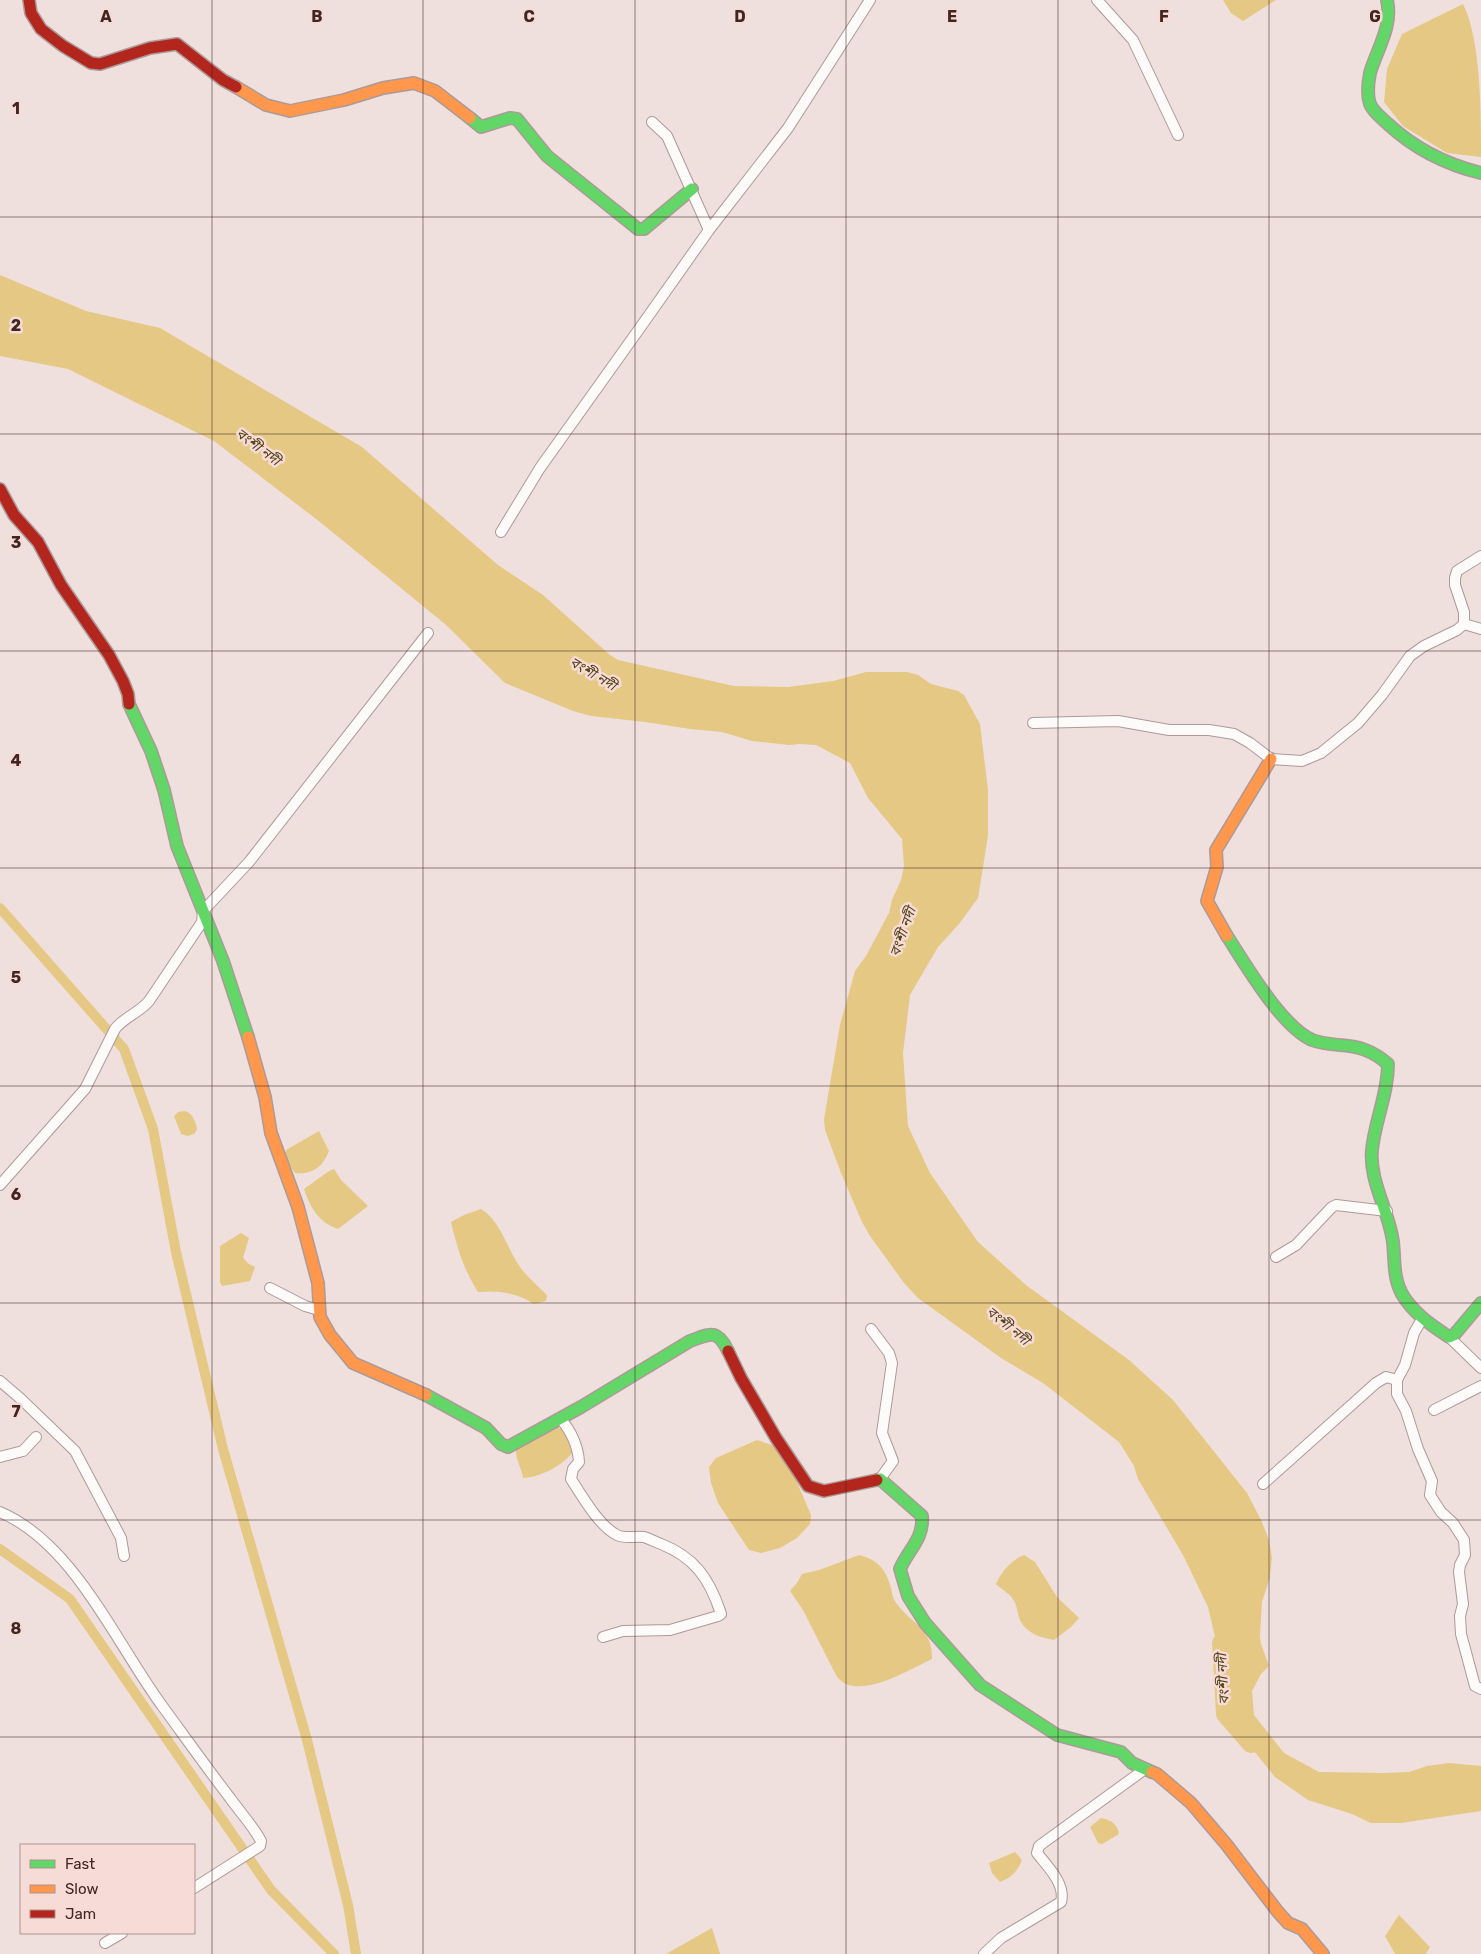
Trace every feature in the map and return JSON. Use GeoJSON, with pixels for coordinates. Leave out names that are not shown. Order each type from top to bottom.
{"type":"FeatureCollection","features":[{"type":"Feature","properties":{"kind":"street"},"geometry":{"type":"LineString","coordinates":[[29,0],[31,13],[41,29],[63,46],[91,63],[100,64],[150,48],[177,44],[223,80],[266,106],[290,111],[344,100],[383,88],[414,84],[435,91],[481,127],[510,118],[517,119],[547,156],[638,229],[644,229],[692,189]]}},
{"type":"Feature","properties":{"kind":"street"},"geometry":{"type":"LineString","coordinates":[[501,532],[540,468],[710,230],[788,128],[870,0]]}},
{"type":"Feature","properties":{"kind":"street"},"geometry":{"type":"LineString","coordinates":[[1097,0],[1133,40],[1178,135]]}},
{"type":"Feature","properties":{"kind":"street"},"geometry":{"type":"LineString","coordinates":[[1387,0],[1388,18],[1370,73],[1368,86],[1372,108],[1403,138],[1438,160],[1481,173]]}},
{"type":"Feature","properties":{"kind":"street"},"geometry":{"type":"LineString","coordinates":[[652,122],[667,136],[710,230]]}},
{"type":"Feature","properties":{"kind":"street"},"geometry":{"type":"LineString","coordinates":[[0,489],[14,515],[38,542],[62,585],[109,655],[123,681],[128,694],[128,701],[151,751],[164,790],[177,846],[236,997],[265,1097],[271,1133],[298,1207],[318,1283],[320,1318],[330,1335],[353,1363],[439,1401],[486,1428],[501,1444],[508,1447],[668,1356],[690,1340],[707,1335],[716,1335],[722,1339],[741,1378],[776,1438],[808,1486],[824,1491],[880,1479],[893,1461],[882,1433],[892,1363],[889,1353],[871,1328]]}},
{"type":"Feature","properties":{"kind":"street"},"geometry":{"type":"LineString","coordinates":[[1033,723],[1118,721],[1169,730],[1209,730],[1234,734],[1250,743],[1271,759],[1302,761],[1321,753],[1358,723],[1382,695],[1410,656],[1424,646],[1457,630],[1464,624],[1464,612],[1455,578],[1457,571],[1481,556]]}},
{"type":"Feature","properties":{"kind":"street"},"geometry":{"type":"LineString","coordinates":[[1464,624],[1481,629]]}},
{"type":"Feature","properties":{"kind":"street"},"geometry":{"type":"LineString","coordinates":[[0,1185],[85,1089],[115,1029],[120,1022],[142,1010],[150,1001],[202,922],[203,911],[249,862],[428,633]]}},
{"type":"Feature","properties":{"kind":"street"},"geometry":{"type":"LineString","coordinates":[[1271,759],[1216,850],[1217,867],[1207,901],[1253,976],[1293,1025],[1312,1040],[1365,1048],[1377,1054],[1388,1064],[1389,1078],[1372,1150],[1373,1164],[1387,1211],[1393,1242],[1395,1281],[1408,1304],[1422,1319],[1449,1337],[1481,1368]]}},
{"type":"Feature","properties":{"kind":"street"},"geometry":{"type":"LineString","coordinates":[[1276,1257],[1296,1246],[1332,1207],[1387,1211]]}},
{"type":"Feature","properties":{"kind":"street"},"geometry":{"type":"LineString","coordinates":[[270,1288],[305,1306],[319,1310]]}},
{"type":"Feature","properties":{"kind":"street"},"geometry":{"type":"LineString","coordinates":[[1449,1337],[1454,1335],[1481,1303]]}},
{"type":"Feature","properties":{"kind":"street"},"geometry":{"type":"LineString","coordinates":[[1422,1319],[1414,1333],[1405,1365],[1397,1380],[1397,1394],[1406,1411],[1418,1449],[1432,1481],[1430,1495],[1464,1540],[1465,1555],[1459,1572],[1464,1604],[1460,1616],[1461,1634],[1475,1686],[1481,1689]]}},
{"type":"Feature","properties":{"kind":"street"},"geometry":{"type":"LineString","coordinates":[[1263,1484],[1376,1383],[1386,1377],[1397,1380]]}},
{"type":"Feature","properties":{"kind":"street"},"geometry":{"type":"LineString","coordinates":[[0,1381],[75,1451],[121,1538],[124,1556]]}},
{"type":"Feature","properties":{"kind":"street"},"geometry":{"type":"LineString","coordinates":[[1434,1410],[1481,1386]]}},
{"type":"Feature","properties":{"kind":"street"},"geometry":{"type":"LineString","coordinates":[[560,1418],[567,1426],[576,1443],[579,1462],[573,1469],[572,1479],[586,1502],[616,1535],[622,1538],[645,1538],[682,1553],[702,1574],[721,1614],[670,1630],[623,1631],[603,1637]]}},
{"type":"Feature","properties":{"kind":"street"},"geometry":{"type":"LineString","coordinates":[[0,1457],[23,1451],[36,1437]]}},
{"type":"Feature","properties":{"kind":"street"},"geometry":{"type":"LineString","coordinates":[[880,1479],[922,1516],[923,1526],[918,1541],[900,1569],[908,1596],[925,1623],[954,1653],[980,1685],[1057,1735],[1121,1752],[1132,1763],[1157,1774],[1190,1803],[1226,1844],[1288,1923],[1302,1929],[1323,1954]]}},
{"type":"Feature","properties":{"kind":"street"},"geometry":{"type":"LineString","coordinates":[[0,1512],[25,1526],[49,1545],[65,1563],[102,1615],[158,1701],[261,1841],[260,1846],[195,1887]]}},
{"type":"Feature","properties":{"kind":"street"},"geometry":{"type":"LineString","coordinates":[[984,1954],[1001,1938],[1060,1902],[1063,1895],[1060,1885],[1037,1853],[1038,1846],[1145,1769]]}},
{"type":"Feature","properties":{"kind":"street"},"geometry":{"type":"LineString","coordinates":[[105,1943],[120,1934]]}},
{"type":"Feature","properties":{"kind":"water"},"geometry":{"type":"Polygon","coordinates":[[[1223,0],[1276,0],[1243,21],[1231,13],[1223,0]]]}},
{"type":"Feature","properties":{"kind":"water"},"geometry":{"type":"Polygon","coordinates":[[[1463,4],[1469,19],[1477,56],[1481,157],[1447,153],[1403,126],[1384,102],[1387,69],[1402,34],[1463,4]]]}},
{"type":"Feature","properties":{"kind":"water"},"geometry":{"type":"Polygon","coordinates":[[[0,275],[86,311],[160,328],[362,447],[498,565],[543,595],[618,660],[734,686],[788,687],[833,681],[866,672],[907,672],[918,675],[931,684],[958,691],[964,695],[980,724],[988,790],[988,835],[978,898],[959,924],[938,947],[910,995],[903,1053],[908,1126],[930,1173],[978,1242],[1026,1285],[1129,1360],[1173,1400],[1247,1493],[1269,1540],[1272,1558],[1270,1577],[1262,1602],[1260,1636],[1269,1666],[1261,1674],[1252,1691],[1254,1715],[1284,1753],[1319,1772],[1409,1772],[1427,1766],[1449,1763],[1481,1766],[1481,1811],[1401,1823],[1371,1823],[1352,1814],[1308,1800],[1275,1777],[1237,1730],[1208,1607],[1183,1555],[1138,1479],[1134,1466],[1119,1442],[1043,1383],[1001,1358],[918,1298],[904,1283],[870,1236],[841,1173],[825,1130],[824,1119],[840,1025],[855,971],[866,956],[889,913],[904,866],[902,839],[868,798],[850,763],[816,745],[789,745],[752,741],[722,732],[591,716],[573,711],[505,683],[445,624],[320,522],[214,441],[68,369],[0,356],[0,275]]]}},
{"type":"Feature","properties":{"kind":"water"},"geometry":{"type":"Polygon","coordinates":[[[185,1111],[194,1119],[197,1130],[194,1134],[187,1136],[181,1134],[174,1116],[178,1112],[185,1111]]]}},
{"type":"Feature","properties":{"kind":"water"},"geometry":{"type":"Polygon","coordinates":[[[319,1131],[329,1151],[327,1157],[320,1166],[312,1171],[295,1173],[285,1158],[286,1150],[319,1131]]]}},
{"type":"Feature","properties":{"kind":"water"},"geometry":{"type":"Polygon","coordinates":[[[334,1169],[341,1180],[368,1206],[338,1229],[326,1223],[316,1214],[304,1189],[334,1169]]]}},
{"type":"Feature","properties":{"kind":"water"},"geometry":{"type":"Polygon","coordinates":[[[481,1209],[488,1214],[499,1228],[515,1260],[523,1271],[547,1295],[546,1301],[534,1304],[508,1293],[478,1292],[462,1258],[451,1222],[481,1209]]]}},
{"type":"Feature","properties":{"kind":"water"},"geometry":{"type":"Polygon","coordinates":[[[241,1233],[249,1238],[243,1258],[255,1267],[250,1281],[222,1286],[220,1282],[220,1246],[241,1233]]]}},
{"type":"Feature","properties":{"kind":"water"},"geometry":{"type":"Polygon","coordinates":[[[556,1426],[568,1437],[573,1452],[551,1470],[523,1478],[516,1450],[556,1426]]]}},
{"type":"Feature","properties":{"kind":"water"},"geometry":{"type":"Polygon","coordinates":[[[757,1440],[775,1446],[796,1480],[811,1515],[810,1524],[797,1538],[780,1548],[761,1553],[749,1550],[718,1503],[711,1483],[709,1467],[716,1458],[757,1440]]]}},
{"type":"Feature","properties":{"kind":"water"},"geometry":{"type":"Polygon","coordinates":[[[859,1555],[876,1563],[884,1571],[895,1601],[920,1628],[929,1641],[932,1659],[890,1679],[867,1686],[845,1683],[837,1677],[803,1610],[790,1591],[802,1574],[819,1570],[859,1555]]]}},
{"type":"Feature","properties":{"kind":"water"},"geometry":{"type":"Polygon","coordinates":[[[1024,1555],[1035,1562],[1057,1597],[1079,1618],[1054,1640],[1030,1632],[1020,1620],[1012,1598],[996,1584],[1007,1567],[1024,1555]]]}},
{"type":"Feature","properties":{"kind":"water"},"geometry":{"type":"Polygon","coordinates":[[[1101,1818],[1113,1823],[1119,1834],[1102,1844],[1098,1843],[1090,1827],[1101,1818]]]}},
{"type":"Feature","properties":{"kind":"water"},"geometry":{"type":"Polygon","coordinates":[[[1015,1852],[1022,1860],[1020,1864],[1014,1874],[1000,1882],[992,1873],[989,1863],[1015,1852]]]}},
{"type":"Feature","properties":{"kind":"water"},"geometry":{"type":"Polygon","coordinates":[[[1399,1915],[1430,1947],[1426,1954],[1395,1954],[1385,1936],[1399,1915]]]}},
{"type":"Feature","properties":{"kind":"water"},"geometry":{"type":"Polygon","coordinates":[[[712,1928],[720,1954],[666,1954],[712,1928]]]}},
{"type":"Feature","properties":{"kind":"waterway"},"geometry":{"type":"LineString","coordinates":[[0,908],[124,1049],[153,1129],[176,1252],[223,1449],[307,1740],[348,1905],[356,1954]]}},
{"type":"Feature","properties":{"kind":"waterway"},"geometry":{"type":"LineString","coordinates":[[0,1549],[70,1599],[271,1890],[334,1954]]}},
{"type":"Feature","properties":{"kind":"waterway","name":"বংশী নদী"},"geometry":{"type":"LineString","coordinates":[[1221,1643],[1225,1714],[1251,1744]]}},
{"type":"Feature","properties":{"kind":"traffic: fast"},"geometry":{"type":"LineString","coordinates":[[1387,0],[1388,19],[1386,28],[1369,77],[1368,93],[1371,107],[1398,133],[1420,148],[1442,160],[1481,173]]}},
{"type":"Feature","properties":{"kind":"traffic: fast"},"geometry":{"type":"LineString","coordinates":[[470,118],[481,127],[510,118],[517,119],[547,156],[638,229],[644,229],[692,189]]}},
{"type":"Feature","properties":{"kind":"traffic: fast"},"geometry":{"type":"LineString","coordinates":[[129,704],[151,751],[164,790],[177,846],[223,961],[248,1037]]}},
{"type":"Feature","properties":{"kind":"traffic: fast"},"geometry":{"type":"LineString","coordinates":[[1227,936],[1276,1009],[1300,1033],[1318,1042],[1365,1050],[1388,1064],[1386,1086],[1372,1150],[1372,1162],[1376,1185],[1391,1230],[1397,1282],[1406,1301],[1423,1318],[1449,1337],[1454,1335],[1481,1303]]}},
{"type":"Feature","properties":{"kind":"traffic: fast"},"geometry":{"type":"LineString","coordinates":[[426,1395],[486,1428],[501,1444],[508,1447],[581,1407],[690,1341],[708,1335],[716,1336],[728,1351]]}},
{"type":"Feature","properties":{"kind":"traffic: fast"},"geometry":{"type":"LineString","coordinates":[[877,1480],[880,1479],[922,1516],[921,1531],[900,1569],[908,1596],[925,1623],[980,1685],[1057,1735],[1121,1752],[1132,1763],[1152,1772]]}},
{"type":"Feature","properties":{"kind":"traffic: slow"},"geometry":{"type":"LineString","coordinates":[[236,87],[266,105],[290,111],[344,100],[383,88],[414,83],[435,91],[470,118]]}},
{"type":"Feature","properties":{"kind":"traffic: slow"},"geometry":{"type":"LineString","coordinates":[[1227,936],[1207,901],[1217,867],[1216,850],[1271,759]]}},
{"type":"Feature","properties":{"kind":"traffic: slow"},"geometry":{"type":"LineString","coordinates":[[248,1037],[265,1097],[271,1133],[298,1207],[318,1283],[320,1317],[330,1335],[353,1363],[426,1395]]}},
{"type":"Feature","properties":{"kind":"traffic: slow"},"geometry":{"type":"LineString","coordinates":[[1152,1772],[1157,1774],[1191,1803],[1226,1844],[1278,1912],[1288,1923],[1302,1929],[1323,1954]]}},
{"type":"Feature","properties":{"kind":"traffic: jam"},"geometry":{"type":"LineString","coordinates":[[29,0],[31,13],[41,29],[63,46],[91,63],[100,64],[150,48],[177,44],[223,80],[236,87]]}},
{"type":"Feature","properties":{"kind":"traffic: jam"},"geometry":{"type":"LineString","coordinates":[[0,489],[14,515],[38,542],[61,585],[109,655],[123,681],[128,694],[129,704]]}},
{"type":"Feature","properties":{"kind":"traffic: jam"},"geometry":{"type":"LineString","coordinates":[[728,1351],[741,1378],[776,1438],[808,1486],[824,1491],[877,1480]]}}]}
